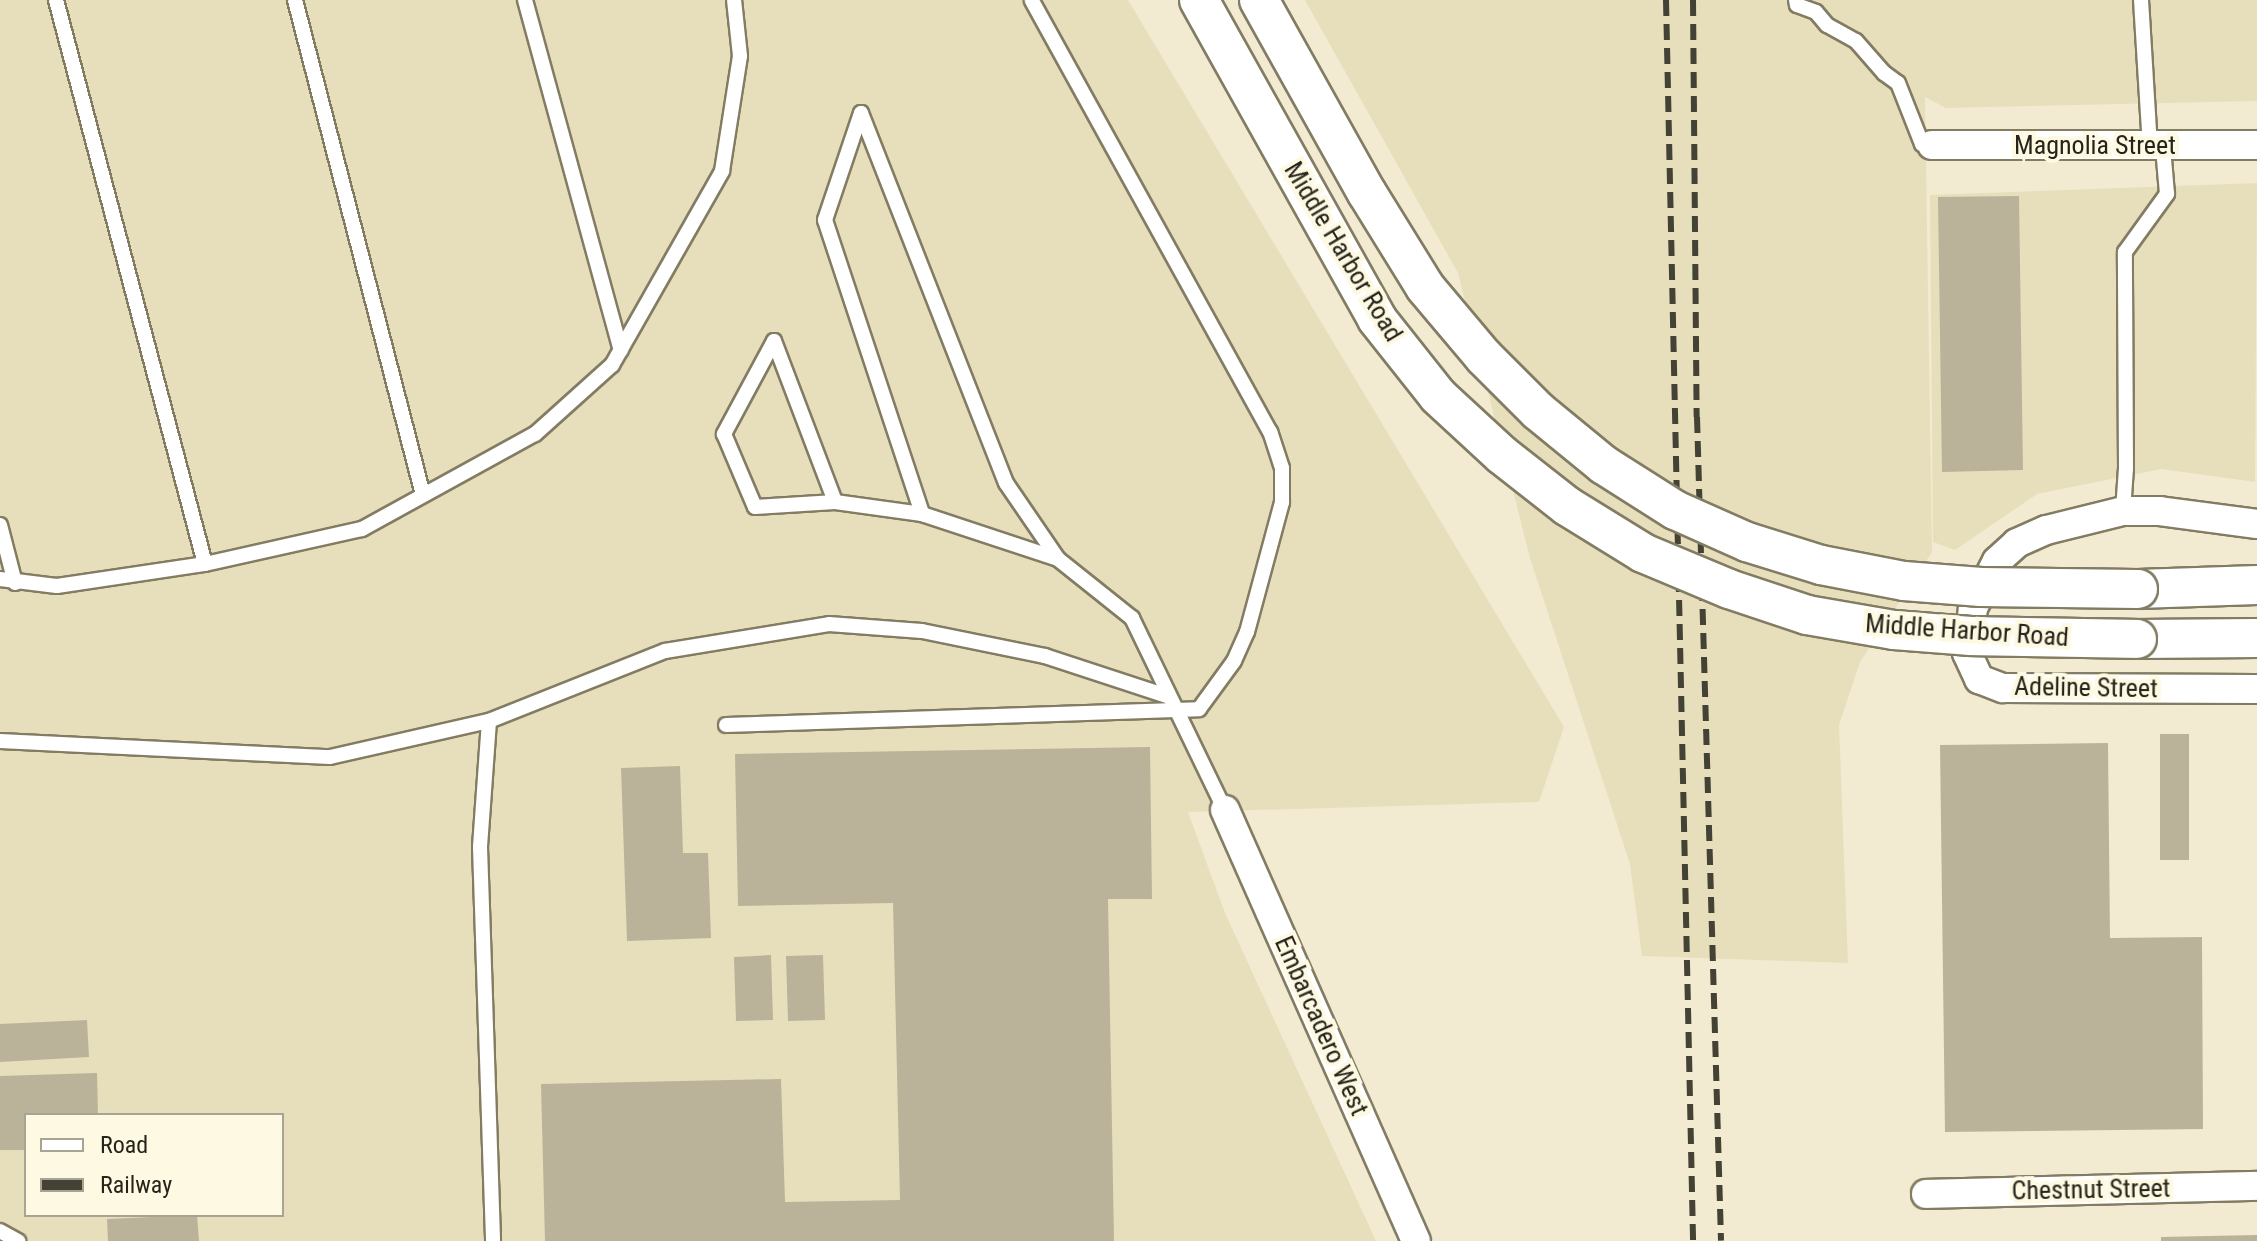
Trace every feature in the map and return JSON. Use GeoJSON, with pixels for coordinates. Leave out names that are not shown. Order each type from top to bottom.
{"type":"FeatureCollection","features":[{"type":"Feature","properties":{"kind":"main road","name":"Middle Harbor Road"},"geometry":{"type":"LineString","coordinates":[[1199,0],[1377,319],[1438,396],[1502,455],[1567,506],[1643,553],[1729,589],[1807,615],[1894,630],[1971,636],[2257,638]]}},
{"type":"Feature","properties":{"kind":"main road","name":"Middle Harbor Road"},"geometry":{"type":"LineString","coordinates":[[1259,0],[1367,193],[1425,287],[1484,357],[1538,411],[1604,465],[1675,510],[1747,542],[1821,565],[1904,581],[1981,587],[2138,589],[2257,585]]}},
{"type":"Feature","properties":{"kind":"street","name":"Magnolia Street"},"geometry":{"type":"LineString","coordinates":[[1932,145],[2257,145]]}},
{"type":"Feature","properties":{"kind":"street","name":"Adeline Street"},"geometry":{"type":"LineString","coordinates":[[2257,524],[2160,511],[2123,511],[2046,530],[2017,543],[1997,561],[1973,608],[1967,653],[1979,679],[2003,688],[2257,689]]}},
{"type":"Feature","properties":{"kind":"street","name":"Embarcadero West"},"geometry":{"type":"LineString","coordinates":[[1225,810],[1416,1241]]}},
{"type":"Feature","properties":{"kind":"street","name":"Chestnut Street"},"geometry":{"type":"LineString","coordinates":[[1926,1194],[2257,1186]]}},
{"type":"Feature","properties":{"kind":"lane"},"geometry":{"type":"LineString","coordinates":[[56,0],[205,564]]}},
{"type":"Feature","properties":{"kind":"lane"},"geometry":{"type":"LineString","coordinates":[[295,0],[423,495]]}},
{"type":"Feature","properties":{"kind":"lane"},"geometry":{"type":"LineString","coordinates":[[525,0],[621,350]]}},
{"type":"Feature","properties":{"kind":"lane"},"geometry":{"type":"LineString","coordinates":[[0,525],[7,581],[57,586],[205,564],[362,529],[535,434],[612,365],[722,171],[740,56],[734,0]]}},
{"type":"Feature","properties":{"kind":"lane"},"geometry":{"type":"LineString","coordinates":[[726,725],[957,720],[1199,709],[1234,661],[1247,632],[1282,502],[1282,468],[1270,432],[1032,0]]}},
{"type":"Feature","properties":{"kind":"lane"},"geometry":{"type":"LineString","coordinates":[[1796,0],[1797,5],[1816,12],[1827,25],[1856,41],[1884,73],[1898,83],[1922,144],[1932,145]]}},
{"type":"Feature","properties":{"kind":"lane"},"geometry":{"type":"LineString","coordinates":[[2123,511],[2126,468],[2125,252],[2167,194],[2157,147],[2141,0]]}},
{"type":"Feature","properties":{"kind":"lane"},"geometry":{"type":"LineString","coordinates":[[922,514],[825,220],[861,113],[1006,483],[1058,559],[1132,618],[1167,696],[1179,712],[1225,810]]}},
{"type":"Feature","properties":{"kind":"lane"},"geometry":{"type":"LineString","coordinates":[[835,502],[774,341],[724,434],[755,507],[835,502],[922,514],[1058,559]]}},
{"type":"Feature","properties":{"kind":"lane"},"geometry":{"type":"LineString","coordinates":[[0,741],[330,757],[489,721],[665,651],[829,624],[922,631],[1045,656],[1167,696]]}},
{"type":"Feature","properties":{"kind":"lane"},"geometry":{"type":"LineString","coordinates":[[489,721],[480,847],[493,1241]]}},
{"type":"Feature","properties":{"kind":"lane"},"geometry":{"type":"LineString","coordinates":[[0,1231],[18,1241]]}},
{"type":"Feature","properties":{"kind":"shaded area"},"geometry":{"type":"Polygon","coordinates":[[[0,0],[1128,0],[1564,727],[1539,802],[1188,812],[1225,913],[1376,1241],[0,1241],[0,0]]]}},
{"type":"Feature","properties":{"kind":"shaded area"},"geometry":{"type":"Polygon","coordinates":[[[1305,0],[2257,0],[2257,101],[1946,108],[1925,97],[1932,552],[1860,662],[1839,725],[1848,963],[1642,956],[1630,864],[1530,558],[1458,273],[1305,0]]]}},
{"type":"Feature","properties":{"kind":"shaded area"},"geometry":{"type":"Polygon","coordinates":[[[2257,183],[2255,482],[2161,469],[2037,494],[1955,550],[1933,542],[1930,195],[2257,183]]]}},
{"type":"Feature","properties":{"kind":"building"},"geometry":{"type":"Polygon","coordinates":[[[2019,196],[2023,470],[1942,472],[1938,197],[2019,196]]]}},
{"type":"Feature","properties":{"kind":"building"},"geometry":{"type":"Polygon","coordinates":[[[2160,734],[2189,734],[2189,860],[2160,860],[2160,734]]]}},
{"type":"Feature","properties":{"kind":"building"},"geometry":{"type":"Polygon","coordinates":[[[2108,743],[2110,938],[2202,937],[2203,1129],[1945,1132],[1940,745],[2108,743]]]}},
{"type":"Feature","properties":{"kind":"building"},"geometry":{"type":"Polygon","coordinates":[[[1150,747],[1152,899],[1108,899],[1114,1241],[545,1241],[541,1084],[781,1079],[785,1202],[900,1200],[893,903],[738,906],[735,754],[1150,747]]]}},
{"type":"Feature","properties":{"kind":"building"},"geometry":{"type":"Polygon","coordinates":[[[680,766],[683,853],[708,853],[711,938],[627,941],[621,768],[680,766]]]}},
{"type":"Feature","properties":{"kind":"building"},"geometry":{"type":"Polygon","coordinates":[[[771,955],[773,1020],[736,1021],[734,957],[771,955]]]}},
{"type":"Feature","properties":{"kind":"building"},"geometry":{"type":"Polygon","coordinates":[[[823,955],[825,1020],[788,1021],[786,956],[823,955]]]}},
{"type":"Feature","properties":{"kind":"building"},"geometry":{"type":"Polygon","coordinates":[[[87,1020],[89,1057],[0,1062],[0,1024],[87,1020]]]}},
{"type":"Feature","properties":{"kind":"building"},"geometry":{"type":"Polygon","coordinates":[[[97,1073],[98,1113],[24,1113],[24,1150],[0,1150],[0,1076],[97,1073]]]}},
{"type":"Feature","properties":{"kind":"building"},"geometry":{"type":"Polygon","coordinates":[[[197,1217],[199,1241],[108,1241],[107,1219],[197,1217]]]}},
{"type":"Feature","properties":{"kind":"building"},"geometry":{"type":"Polygon","coordinates":[[[2257,1235],[2257,1241],[2161,1241],[2161,1237],[2257,1235]]]}},
{"type":"Feature","properties":{"kind":"railway"},"geometry":{"type":"LineString","coordinates":[[1666,0],[1693,1241]]}},
{"type":"Feature","properties":{"kind":"railway"},"geometry":{"type":"LineString","coordinates":[[1693,0],[1697,417],[1721,1241]]}}]}
